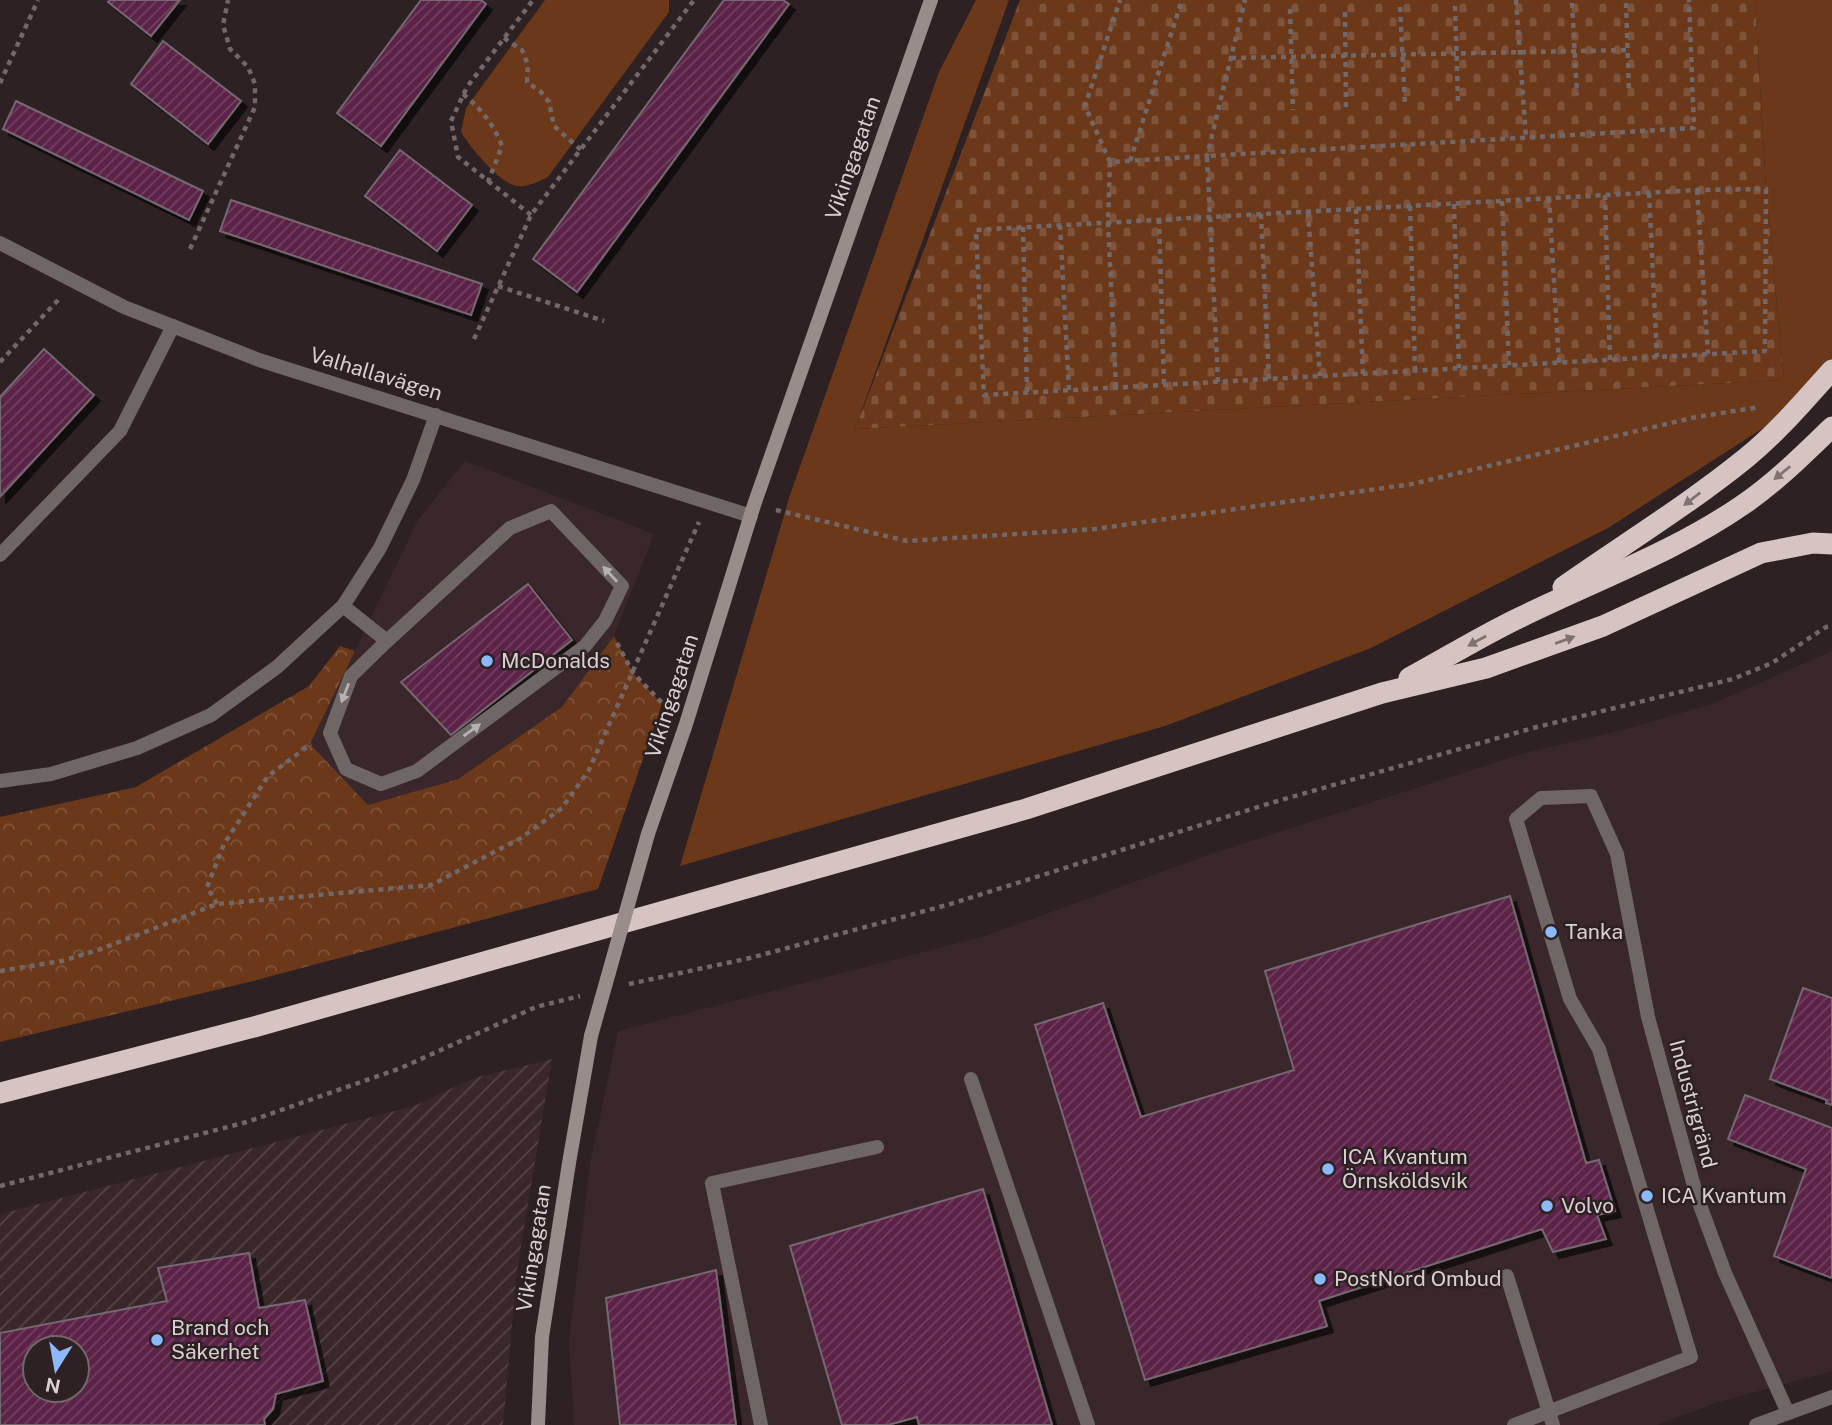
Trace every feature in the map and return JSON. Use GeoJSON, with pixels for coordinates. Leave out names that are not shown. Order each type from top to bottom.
{"type":"FeatureCollection","features":[{"type":"Feature","properties":{"kind":"highway"},"geometry":{"type":"LineString","coordinates":[[1521,617],[1668,517],[1748,456],[1796,410],[1832,370]]}},
{"type":"Feature","properties":{"kind":"highway"},"geometry":{"type":"LineString","coordinates":[[1382,693],[1521,617],[1688,538],[1734,511],[1797,462],[1832,427]]}},
{"type":"Feature","properties":{"kind":"highway"},"geometry":{"type":"LineString","coordinates":[[0,1093],[267,1024],[1026,809],[1382,693],[1486,668],[1603,626],[1761,553],[1812,543],[1832,544]]}},
{"type":"Feature","properties":{"kind":"street","name":"Vikingagatan"},"geometry":{"type":"LineString","coordinates":[[538,1425],[542,1337],[591,1037],[648,834],[686,724],[752,511],[931,0]]}},
{"type":"Feature","properties":{"kind":"street","name":"Valhallavägen"},"geometry":{"type":"LineString","coordinates":[[0,243],[124,307],[259,360],[708,502],[752,511]]}},
{"type":"Feature","properties":{"kind":"street"},"geometry":{"type":"LineString","coordinates":[[0,555],[120,431],[173,326]]}},
{"type":"Feature","properties":{"kind":"street"},"geometry":{"type":"LineString","coordinates":[[0,781],[51,774],[137,748],[211,715],[277,667],[343,606],[386,537],[414,480],[436,415]]}},
{"type":"Feature","properties":{"kind":"street"},"geometry":{"type":"LineString","coordinates":[[551,511],[622,586],[605,621],[585,646],[417,771],[381,784],[346,769],[330,733],[351,676],[510,528],[551,511]]}},
{"type":"Feature","properties":{"kind":"street"},"geometry":{"type":"LineString","coordinates":[[343,606],[387,641]]}},
{"type":"Feature","properties":{"kind":"street","name":"Industrigränd"},"geometry":{"type":"LineString","coordinates":[[1551,1418],[1691,1357],[1599,1049],[1570,999],[1516,819],[1541,797],[1591,796],[1618,854],[1648,1017],[1697,1197],[1725,1273],[1788,1413]]}},
{"type":"Feature","properties":{"kind":"street"},"geometry":{"type":"LineString","coordinates":[[971,1079],[1088,1425]]}},
{"type":"Feature","properties":{"kind":"street"},"geometry":{"type":"LineString","coordinates":[[761,1425],[712,1183],[877,1147]]}},
{"type":"Feature","properties":{"kind":"street"},"geometry":{"type":"LineString","coordinates":[[1507,1276],[1551,1418],[1514,1425]]}},
{"type":"Feature","properties":{"kind":"street"},"geometry":{"type":"LineString","coordinates":[[1756,1425],[1832,1397]]}},
{"type":"Feature","properties":{"kind":"path"},"geometry":{"type":"LineString","coordinates":[[0,83],[38,0]]}},
{"type":"Feature","properties":{"kind":"path"},"geometry":{"type":"LineString","coordinates":[[190,248],[255,107],[255,84],[248,67],[230,48],[223,25],[228,0]]}},
{"type":"Feature","properties":{"kind":"path"},"geometry":{"type":"LineString","coordinates":[[531,215],[458,157],[450,121],[463,94],[533,0]]}},
{"type":"Feature","properties":{"kind":"path"},"geometry":{"type":"LineString","coordinates":[[474,339],[531,215],[694,0]]}},
{"type":"Feature","properties":{"kind":"path"},"geometry":{"type":"LineString","coordinates":[[1116,387],[1108,222],[1110,162],[1085,106],[1120,0]]}},
{"type":"Feature","properties":{"kind":"path"},"geometry":{"type":"LineString","coordinates":[[1130,161],[1182,0]]}},
{"type":"Feature","properties":{"kind":"path"},"geometry":{"type":"LineString","coordinates":[[1218,382],[1207,156],[1245,0]]}},
{"type":"Feature","properties":{"kind":"path"},"geometry":{"type":"LineString","coordinates":[[1516,0],[1526,138]]}},
{"type":"Feature","properties":{"kind":"path"},"geometry":{"type":"LineString","coordinates":[[1110,162],[1694,128],[1689,0]]}},
{"type":"Feature","properties":{"kind":"path"},"geometry":{"type":"LineString","coordinates":[[1572,3],[1577,94]]}},
{"type":"Feature","properties":{"kind":"path"},"geometry":{"type":"LineString","coordinates":[[1626,3],[1629,92]]}},
{"type":"Feature","properties":{"kind":"path"},"geometry":{"type":"LineString","coordinates":[[1455,6],[1458,101]]}},
{"type":"Feature","properties":{"kind":"path"},"geometry":{"type":"LineString","coordinates":[[1400,7],[1405,106]]}},
{"type":"Feature","properties":{"kind":"path"},"geometry":{"type":"LineString","coordinates":[[1290,9],[1293,110]]}},
{"type":"Feature","properties":{"kind":"path"},"geometry":{"type":"LineString","coordinates":[[1345,12],[1346,112]]}},
{"type":"Feature","properties":{"kind":"path"},"geometry":{"type":"LineString","coordinates":[[504,38],[522,50],[528,65],[527,82],[549,102],[554,126],[580,150]]}},
{"type":"Feature","properties":{"kind":"path"},"geometry":{"type":"LineString","coordinates":[[1231,58],[1628,50]]}},
{"type":"Feature","properties":{"kind":"path"},"geometry":{"type":"LineString","coordinates":[[463,94],[481,109],[494,127],[502,146],[488,182]]}},
{"type":"Feature","properties":{"kind":"path"},"geometry":{"type":"LineString","coordinates":[[1766,189],[1765,351],[984,395],[976,229],[1261,214],[1697,190],[1766,189]]}},
{"type":"Feature","properties":{"kind":"path"},"geometry":{"type":"LineString","coordinates":[[1697,190],[1708,354]]}},
{"type":"Feature","properties":{"kind":"path"},"geometry":{"type":"LineString","coordinates":[[1649,193],[1657,357]]}},
{"type":"Feature","properties":{"kind":"path"},"geometry":{"type":"LineString","coordinates":[[1605,195],[1610,360]]}},
{"type":"Feature","properties":{"kind":"path"},"geometry":{"type":"LineString","coordinates":[[1549,198],[1559,363]]}},
{"type":"Feature","properties":{"kind":"path"},"geometry":{"type":"LineString","coordinates":[[1502,201],[1509,365]]}},
{"type":"Feature","properties":{"kind":"path"},"geometry":{"type":"LineString","coordinates":[[1454,204],[1460,368]]}},
{"type":"Feature","properties":{"kind":"path"},"geometry":{"type":"LineString","coordinates":[[1410,206],[1415,371]]}},
{"type":"Feature","properties":{"kind":"path"},"geometry":{"type":"LineString","coordinates":[[1356,209],[1363,373]]}},
{"type":"Feature","properties":{"kind":"path"},"geometry":{"type":"LineString","coordinates":[[1308,212],[1320,376]]}},
{"type":"Feature","properties":{"kind":"path"},"geometry":{"type":"LineString","coordinates":[[1261,214],[1269,379]]}},
{"type":"Feature","properties":{"kind":"path"},"geometry":{"type":"LineString","coordinates":[[1158,219],[1164,385]]}},
{"type":"Feature","properties":{"kind":"path"},"geometry":{"type":"LineString","coordinates":[[1060,225],[1069,390]]}},
{"type":"Feature","properties":{"kind":"path"},"geometry":{"type":"LineString","coordinates":[[1023,227],[1027,392]]}},
{"type":"Feature","properties":{"kind":"path"},"geometry":{"type":"LineString","coordinates":[[0,362],[75,282]]}},
{"type":"Feature","properties":{"kind":"path"},"geometry":{"type":"LineString","coordinates":[[498,286],[604,321]]}},
{"type":"Feature","properties":{"kind":"path"},"geometry":{"type":"LineString","coordinates":[[752,511],[907,541],[1095,529],[1412,484],[1696,416],[1760,407]]}},
{"type":"Feature","properties":{"kind":"path"},"geometry":{"type":"LineString","coordinates":[[0,971],[75,957],[218,904],[431,884],[521,838],[562,808],[589,770],[708,502]]}},
{"type":"Feature","properties":{"kind":"path"},"geometry":{"type":"LineString","coordinates":[[605,621],[633,673],[662,704],[686,724]]}},
{"type":"Feature","properties":{"kind":"path"},"geometry":{"type":"LineString","coordinates":[[626,984],[750,958],[934,909],[1287,798],[1533,728],[1733,679],[1772,663],[1826,627],[1832,626]]}},
{"type":"Feature","properties":{"kind":"path"},"geometry":{"type":"LineString","coordinates":[[218,904],[206,887],[224,844],[268,776],[310,744],[330,733]]}},
{"type":"Feature","properties":{"kind":"path"},"geometry":{"type":"LineString","coordinates":[[0,1185],[247,1122],[401,1068],[536,1007],[588,994]]}},
{"type":"Feature","properties":{"kind":"shaded area"},"geometry":{"type":"Polygon","coordinates":[[[465,461],[654,534],[614,636],[563,707],[457,779],[368,806],[310,744],[418,520],[465,461]]]}},
{"type":"Feature","properties":{"kind":"shaded area"},"geometry":{"type":"Polygon","coordinates":[[[1832,651],[1832,1371],[1715,1403],[1657,1425],[574,1425],[569,1340],[590,1164],[618,1031],[985,936],[1217,852],[1528,752],[1619,731],[1712,704],[1832,651]]]}},
{"type":"Feature","properties":{"kind":"shaded area"},"geometry":{"type":"Polygon","coordinates":[[[552,1059],[517,1270],[503,1425],[0,1425],[0,1214],[414,1106],[474,1078],[552,1059]]]}},
{"type":"Feature","properties":{"kind":"green space"},"geometry":{"type":"Polygon","coordinates":[[[545,0],[669,0],[669,12],[548,177],[530,185],[516,186],[491,168],[461,132],[466,108],[545,0]]]}},
{"type":"Feature","properties":{"kind":"green space"},"geometry":{"type":"Polygon","coordinates":[[[976,0],[1009,0],[855,429],[1784,380],[1766,189],[1755,0],[1832,0],[1832,378],[1793,409],[1608,528],[1371,648],[1165,726],[680,866],[790,495],[939,72],[976,0]]]}},
{"type":"Feature","properties":{"kind":"green space"},"geometry":{"type":"Polygon","coordinates":[[[1020,0],[1755,0],[1766,189],[1784,380],[855,429],[1020,0]]]}},
{"type":"Feature","properties":{"kind":"green space"},"geometry":{"type":"Polygon","coordinates":[[[614,636],[633,673],[662,704],[598,889],[253,981],[0,1042],[0,817],[136,787],[309,686],[340,646],[355,651],[310,744],[368,805],[458,779],[562,707],[614,636]]]}},
{"type":"Feature","properties":{"kind":"building"},"geometry":{"type":"Polygon","coordinates":[[[180,0],[151,36],[108,2],[180,0]]]}},
{"type":"Feature","properties":{"kind":"building"},"geometry":{"type":"Polygon","coordinates":[[[421,0],[481,0],[486,4],[381,146],[337,113],[421,0]]]}},
{"type":"Feature","properties":{"kind":"building"},"geometry":{"type":"Polygon","coordinates":[[[724,0],[783,0],[789,4],[577,292],[533,259],[724,0]]]}},
{"type":"Feature","properties":{"kind":"building"},"geometry":{"type":"Polygon","coordinates":[[[163,41],[241,101],[208,144],[131,84],[163,41]]]}},
{"type":"Feature","properties":{"kind":"building"},"geometry":{"type":"Polygon","coordinates":[[[16,101],[203,191],[189,220],[3,129],[16,101]]]}},
{"type":"Feature","properties":{"kind":"building"},"geometry":{"type":"Polygon","coordinates":[[[400,150],[472,205],[437,251],[365,196],[400,150]]]}},
{"type":"Feature","properties":{"kind":"building"},"geometry":{"type":"Polygon","coordinates":[[[231,200],[482,284],[471,315],[220,231],[231,200]]]}},
{"type":"Feature","properties":{"kind":"building"},"geometry":{"type":"Polygon","coordinates":[[[44,349],[94,395],[0,497],[0,397],[44,349]]]}},
{"type":"Feature","properties":{"kind":"building","name":"McDonalds"},"geometry":{"type":"Polygon","coordinates":[[[528,584],[572,640],[451,735],[401,682],[528,584]]]}},
{"type":"Feature","properties":{"kind":"building"},"geometry":{"type":"Polygon","coordinates":[[[1510,896],[1586,1163],[1599,1160],[1615,1211],[1597,1215],[1606,1239],[1553,1252],[1542,1229],[1319,1301],[1327,1326],[1145,1380],[1035,1025],[1103,1003],[1141,1117],[1294,1070],[1265,971],[1510,896]]]}},
{"type":"Feature","properties":{"kind":"building"},"geometry":{"type":"Polygon","coordinates":[[[1803,988],[1832,998],[1832,1105],[1826,1103],[1827,1100],[1770,1079],[1803,988]]]}},
{"type":"Feature","properties":{"kind":"building"},"geometry":{"type":"Polygon","coordinates":[[[1745,1095],[1832,1128],[1832,1278],[1774,1256],[1806,1169],[1728,1139],[1745,1095]]]}},
{"type":"Feature","properties":{"kind":"building"},"geometry":{"type":"Polygon","coordinates":[[[983,1189],[1052,1425],[919,1425],[917,1417],[888,1425],[842,1425],[790,1246],[983,1189]]]}},
{"type":"Feature","properties":{"kind":"building","name":"Brand och Säkerhet"},"geometry":{"type":"Polygon","coordinates":[[[249,1253],[259,1308],[305,1300],[323,1381],[276,1394],[273,1409],[264,1419],[265,1425],[0,1425],[0,1333],[167,1301],[158,1268],[249,1253]]]}},
{"type":"Feature","properties":{"kind":"building"},"geometry":{"type":"Polygon","coordinates":[[[716,1270],[736,1425],[620,1425],[606,1298],[716,1270]]]}},
{"type":"Feature","properties":{"kind":"place","name":"McDonalds"},"geometry":{"type":"Point","coordinates":[487,661]}},
{"type":"Feature","properties":{"kind":"place","name":"Tanka"},"geometry":{"type":"Point","coordinates":[1551,932]}},
{"type":"Feature","properties":{"kind":"place","name":"ICA Kvantum Örnsköldsvik"},"geometry":{"type":"Point","coordinates":[1328,1169]}},
{"type":"Feature","properties":{"kind":"place","name":"ICA Kvantum"},"geometry":{"type":"Point","coordinates":[1647,1196]}},
{"type":"Feature","properties":{"kind":"place","name":"Volvo"},"geometry":{"type":"Point","coordinates":[1547,1206]}},
{"type":"Feature","properties":{"kind":"place","name":"PostNord Ombud"},"geometry":{"type":"Point","coordinates":[1320,1279]}},
{"type":"Feature","properties":{"kind":"place","name":"Brand och Säkerhet"},"geometry":{"type":"Point","coordinates":[157,1340]}}]}
